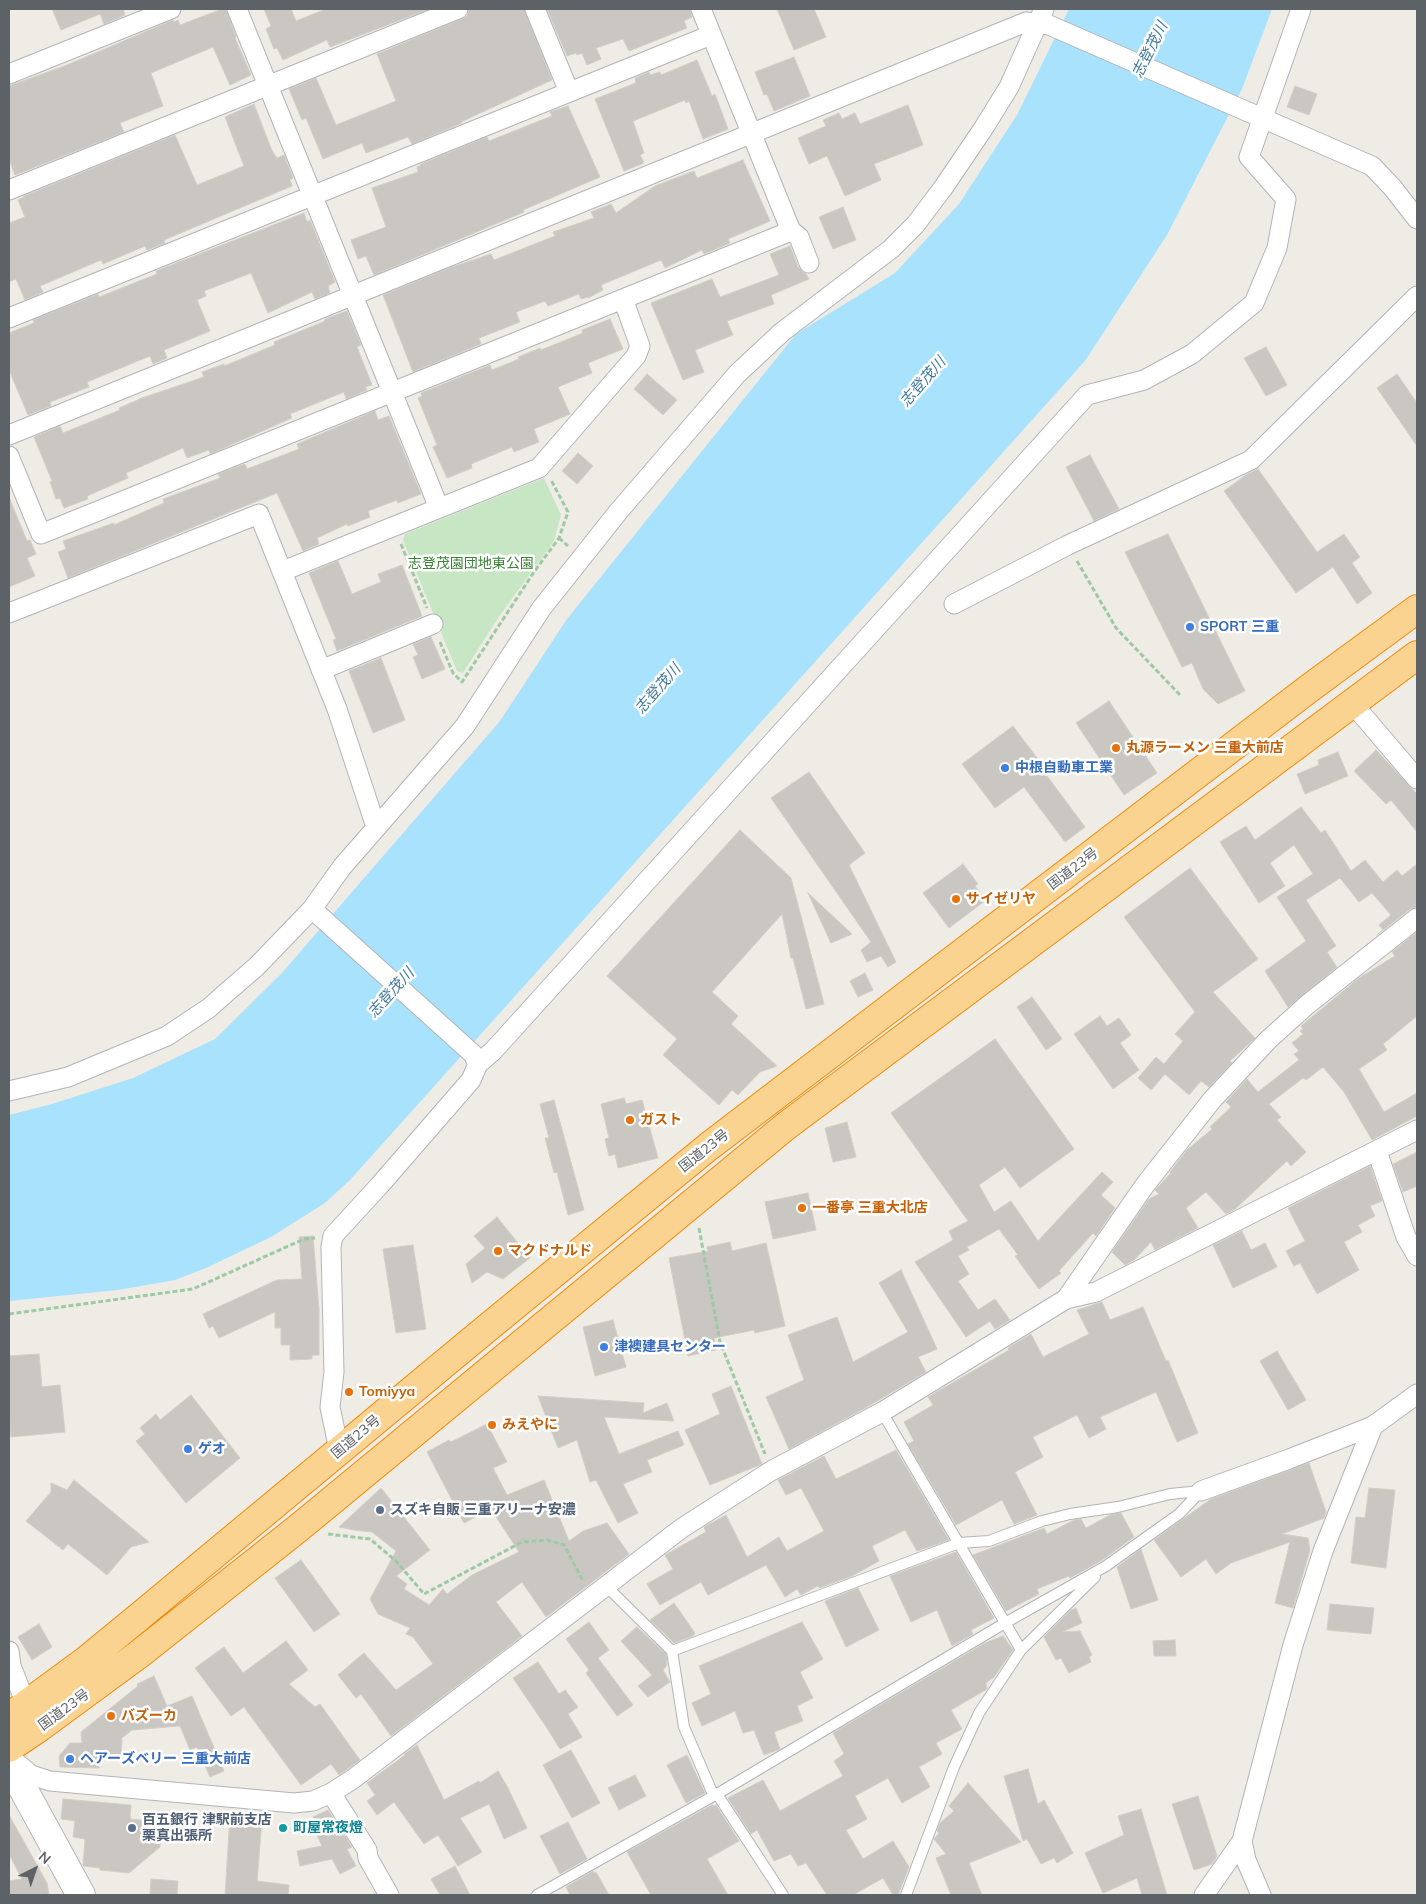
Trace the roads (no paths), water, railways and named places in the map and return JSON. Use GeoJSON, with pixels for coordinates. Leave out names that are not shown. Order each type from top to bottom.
{"type":"FeatureCollection","features":[{"type":"Feature","properties":{"kind":"highway","name":"国道23号"},"geometry":{"type":"LineString","coordinates":[[18,1710],[84,1662],[708,1147],[1303,693],[1417,609]]}},
{"type":"Feature","properties":{"kind":"highway","name":"国道23号"},"geometry":{"type":"LineString","coordinates":[[9,1748],[138,1655],[296,1530],[474,1381],[794,1120],[1417,655]]}},
{"type":"Feature","properties":{"kind":"street"},"geometry":{"type":"LineString","coordinates":[[9,74],[171,9]]}},
{"type":"Feature","properties":{"kind":"street"},"geometry":{"type":"LineString","coordinates":[[237,9],[439,508]]}},
{"type":"Feature","properties":{"kind":"street"},"geometry":{"type":"LineString","coordinates":[[9,190],[458,9]]}},
{"type":"Feature","properties":{"kind":"street"},"geometry":{"type":"LineString","coordinates":[[535,9],[569,92]]}},
{"type":"Feature","properties":{"kind":"street"},"geometry":{"type":"LineString","coordinates":[[701,9],[791,231],[799,237],[809,263]]}},
{"type":"Feature","properties":{"kind":"street"},"geometry":{"type":"LineString","coordinates":[[339,1450],[330,1406],[334,1372],[331,1247],[333,1236],[471,1080],[476,1059],[493,1050],[1088,395],[1144,380],[1192,354],[1254,303],[1277,248],[1286,199],[1248,157],[1301,9]]}},
{"type":"Feature","properties":{"kind":"street"},"geometry":{"type":"LineString","coordinates":[[9,1092],[68,1077],[167,1036],[209,1008],[316,912],[342,867],[465,726],[541,608],[618,512],[737,374],[782,332],[891,249],[914,225],[943,188],[983,129],[1009,87],[1044,19]]}},
{"type":"Feature","properties":{"kind":"street"},"geometry":{"type":"LineString","coordinates":[[9,435],[1026,22],[1044,19],[1372,166],[1392,187],[1417,219]]}},
{"type":"Feature","properties":{"kind":"street"},"geometry":{"type":"LineString","coordinates":[[9,318],[711,35]]}},
{"type":"Feature","properties":{"kind":"street"},"geometry":{"type":"LineString","coordinates":[[9,456],[16,494],[40,534],[791,231]]}},
{"type":"Feature","properties":{"kind":"street"},"geometry":{"type":"LineString","coordinates":[[954,604],[1068,545],[1251,460],[1417,296]]}},
{"type":"Feature","properties":{"kind":"street"},"geometry":{"type":"LineString","coordinates":[[283,571],[539,468],[636,356],[640,346],[623,299]]}},
{"type":"Feature","properties":{"kind":"street"},"geometry":{"type":"LineString","coordinates":[[9,613],[259,514],[337,709],[376,827]]}},
{"type":"Feature","properties":{"kind":"street"},"geometry":{"type":"LineString","coordinates":[[321,670],[433,624]]}},
{"type":"Feature","properties":{"kind":"street"},"geometry":{"type":"LineString","coordinates":[[1353,704],[1417,779]]}},
{"type":"Feature","properties":{"kind":"street"},"geometry":{"type":"LineString","coordinates":[[316,912],[476,1059]]}},
{"type":"Feature","properties":{"kind":"street"},"geometry":{"type":"LineString","coordinates":[[1066,1299],[1145,1185],[1212,1100],[1268,1040],[1308,1004],[1417,918]]}},
{"type":"Feature","properties":{"kind":"street"},"geometry":{"type":"LineString","coordinates":[[9,1756],[31,1775],[50,1781],[294,1803],[313,1800],[331,1793],[682,1528],[771,1471],[882,1412],[1066,1299],[1096,1292],[1417,1130]]}},
{"type":"Feature","properties":{"kind":"street"},"geometry":{"type":"LineString","coordinates":[[1377,1151],[1406,1236],[1417,1256]]}},
{"type":"Feature","properties":{"kind":"street"},"geometry":{"type":"LineString","coordinates":[[1201,1491],[1373,1426],[1417,1394]]}},
{"type":"Feature","properties":{"kind":"street"},"geometry":{"type":"LineString","coordinates":[[1204,1895],[1242,1841],[1293,1645],[1320,1560],[1373,1426]]}},
{"type":"Feature","properties":{"kind":"street"},"geometry":{"type":"LineString","coordinates":[[9,1651],[18,1710]]}},
{"type":"Feature","properties":{"kind":"street"},"geometry":{"type":"LineString","coordinates":[[9,1763],[81,1895]]}},
{"type":"Feature","properties":{"kind":"street"},"geometry":{"type":"LineString","coordinates":[[331,1793],[367,1850],[368,1858],[389,1895]]}},
{"type":"Feature","properties":{"kind":"street"},"geometry":{"type":"LineString","coordinates":[[1242,1841],[1246,1860],[1261,1895]]}},
{"type":"Feature","properties":{"kind":"lane"},"geometry":{"type":"LineString","coordinates":[[882,1412],[1021,1650]]}},
{"type":"Feature","properties":{"kind":"lane"},"geometry":{"type":"LineString","coordinates":[[672,1651],[959,1543],[989,1541],[1051,1519],[1118,1507],[1170,1494],[1201,1491]]}},
{"type":"Feature","properties":{"kind":"lane"},"geometry":{"type":"LineString","coordinates":[[537,1895],[717,1794],[1005,1623],[1106,1566],[1179,1514],[1201,1491]]}},
{"type":"Feature","properties":{"kind":"lane"},"geometry":{"type":"LineString","coordinates":[[906,1895],[954,1767],[975,1722],[1021,1650],[1106,1566]]}},
{"type":"Feature","properties":{"kind":"lane"},"geometry":{"type":"LineString","coordinates":[[598,1591],[672,1651],[684,1727],[712,1792],[717,1794],[784,1895]]}},
{"type":"Feature","properties":{"kind":"water","name":"志登茂川"},"geometry":{"type":"Polygon","coordinates":[[[1069,9],[1272,9],[1242,89],[1167,235],[1085,361],[350,1180],[325,1203],[271,1237],[206,1268],[175,1280],[118,1290],[9,1301],[9,1115],[52,1104],[133,1078],[215,1039],[281,974],[500,721],[567,619],[796,334],[895,273],[959,204],[1017,115],[1069,9]]]}},
{"type":"Feature","properties":{"kind":"place","name":"SPORT 三重"},"geometry":{"type":"Point","coordinates":[1190,627]}},
{"type":"Feature","properties":{"kind":"place","name":"丸源ラーメン 三重大前店"},"geometry":{"type":"Point","coordinates":[1116,748]}},
{"type":"Feature","properties":{"kind":"place","name":"中根自動車工業"},"geometry":{"type":"Point","coordinates":[1005,768]}},
{"type":"Feature","properties":{"kind":"place","name":"サイゼリヤ"},"geometry":{"type":"Point","coordinates":[956,899]}},
{"type":"Feature","properties":{"kind":"place","name":"ガスト"},"geometry":{"type":"Point","coordinates":[630,1120]}},
{"type":"Feature","properties":{"kind":"place","name":"一番亭 三重大北店"},"geometry":{"type":"Point","coordinates":[802,1208]}},
{"type":"Feature","properties":{"kind":"place","name":"マクドナルド"},"geometry":{"type":"Point","coordinates":[498,1251]}},
{"type":"Feature","properties":{"kind":"place","name":"津襖建具センター"},"geometry":{"type":"Point","coordinates":[604,1347]}},
{"type":"Feature","properties":{"kind":"place","name":"Tomiyya"},"geometry":{"type":"Point","coordinates":[349,1392]}},
{"type":"Feature","properties":{"kind":"place","name":"みえやに"},"geometry":{"type":"Point","coordinates":[492,1425]}},
{"type":"Feature","properties":{"kind":"place","name":"ゲオ"},"geometry":{"type":"Point","coordinates":[188,1449]}},
{"type":"Feature","properties":{"kind":"place","name":"スズキ自販 三重アリーナ安濃"},"geometry":{"type":"Point","coordinates":[380,1510]}},
{"type":"Feature","properties":{"kind":"place","name":"バズーカ"},"geometry":{"type":"Point","coordinates":[111,1716]}},
{"type":"Feature","properties":{"kind":"place","name":"ヘアーズベリー 三重大前店"},"geometry":{"type":"Point","coordinates":[70,1759]}},
{"type":"Feature","properties":{"kind":"place","name":"百五銀行 津駅前支店 栗真出張所"},"geometry":{"type":"Point","coordinates":[132,1828]}},
{"type":"Feature","properties":{"kind":"place","name":"町屋常夜燈"},"geometry":{"type":"Point","coordinates":[283,1828]}},
{"type":"Feature","properties":{"kind":"park label","name":"志登茂園団地東公園"},"geometry":{"type":"Point","coordinates":[471,564]}}]}
